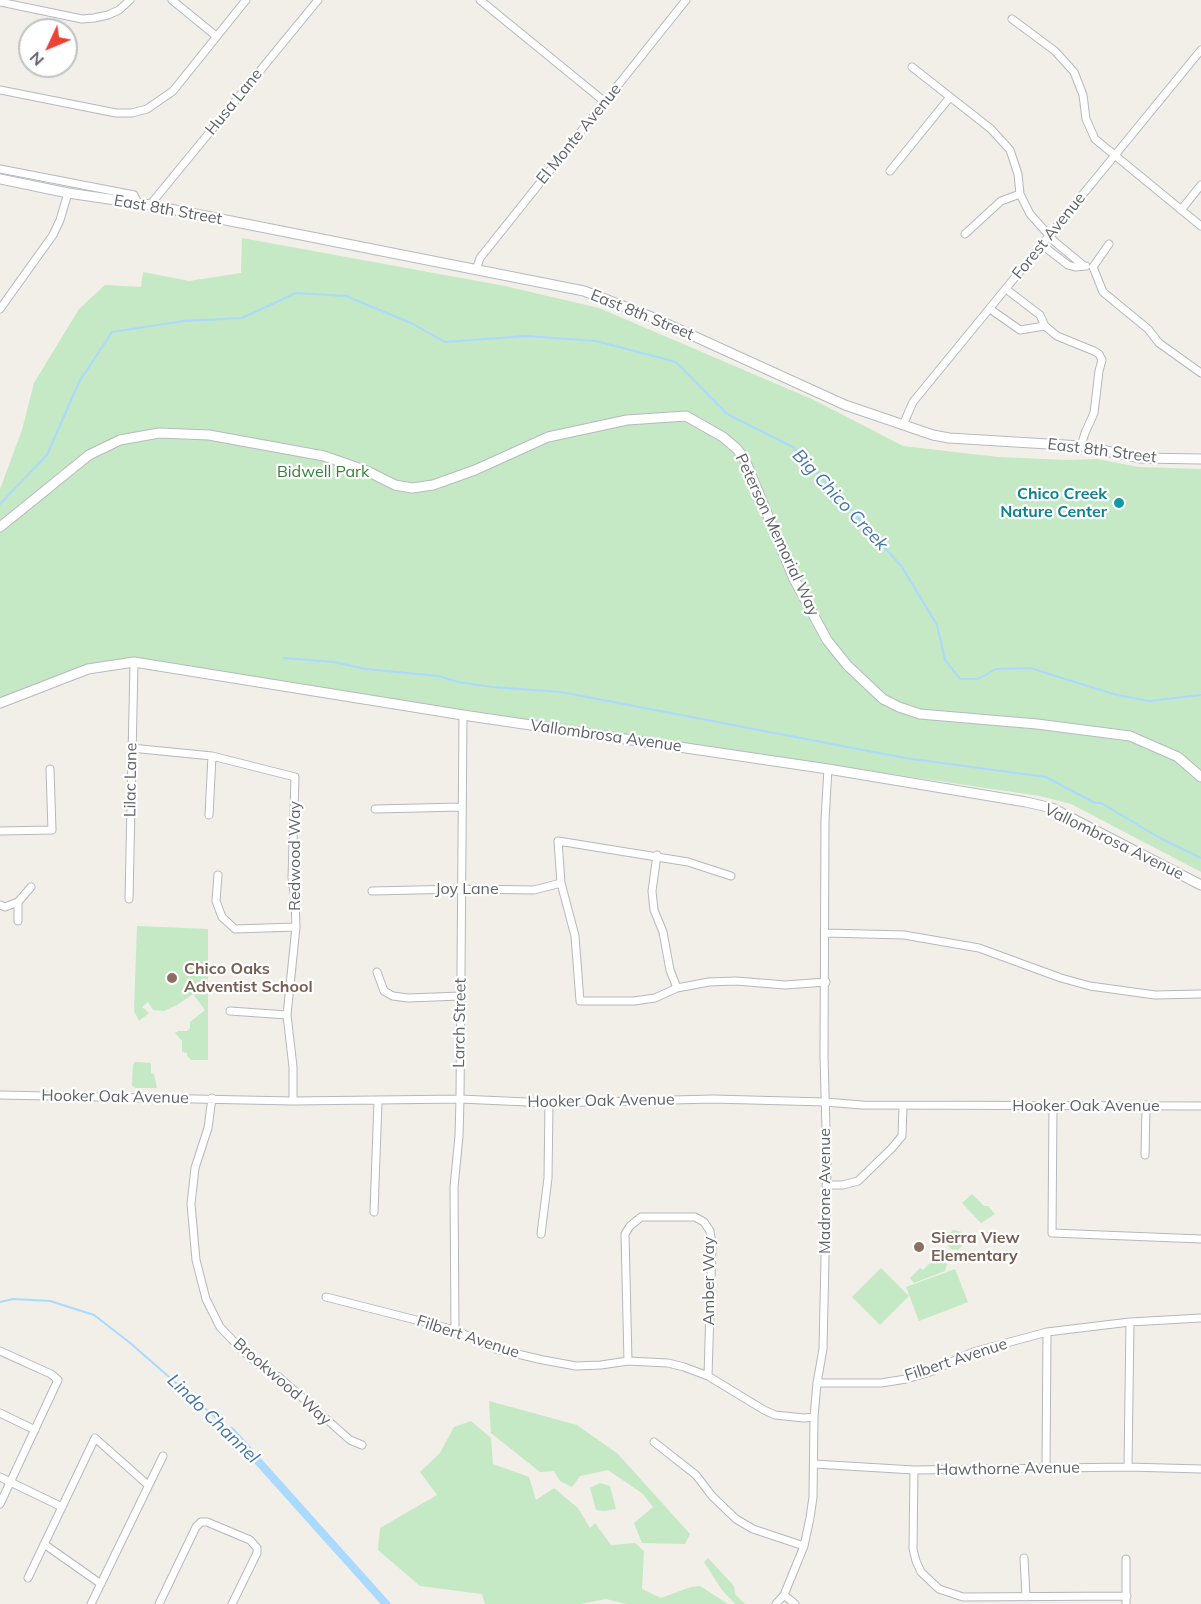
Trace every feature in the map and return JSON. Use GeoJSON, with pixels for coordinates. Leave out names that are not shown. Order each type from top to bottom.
{"type":"FeatureCollection","features":[{"type":"Feature","properties":{"kind":"street"},"geometry":{"type":"LineString","coordinates":[[0,2],[82,19],[108,15],[119,10],[130,0]]}},
{"type":"Feature","properties":{"kind":"street"},"geometry":{"type":"LineString","coordinates":[[172,0],[216,36]]}},
{"type":"Feature","properties":{"kind":"street"},"geometry":{"type":"LineString","coordinates":[[0,90],[109,111],[132,113],[147,109],[173,91],[246,0]]}},
{"type":"Feature","properties":{"kind":"street","name":"Husa Lane"},"geometry":{"type":"LineString","coordinates":[[150,205],[318,0]]}},
{"type":"Feature","properties":{"kind":"street"},"geometry":{"type":"LineString","coordinates":[[480,0],[605,102]]}},
{"type":"Feature","properties":{"kind":"street","name":"El Monte Avenue"},"geometry":{"type":"LineString","coordinates":[[476,270],[480,258],[686,0]]}},
{"type":"Feature","properties":{"kind":"street"},"geometry":{"type":"LineString","coordinates":[[1012,19],[1055,51],[1074,72],[1083,95],[1086,120],[1095,140],[1201,226]]}},
{"type":"Feature","properties":{"kind":"street","name":"Forest Avenue"},"geometry":{"type":"LineString","coordinates":[[903,425],[913,402],[1201,50]]}},
{"type":"Feature","properties":{"kind":"street"},"geometry":{"type":"LineString","coordinates":[[912,67],[991,129],[1010,150],[1018,174],[1020,194],[1030,214],[1049,236],[1084,266]]}},
{"type":"Feature","properties":{"kind":"street"},"geometry":{"type":"LineString","coordinates":[[890,171],[950,97]]}},
{"type":"Feature","properties":{"kind":"street"},"geometry":{"type":"LineString","coordinates":[[0,169],[134,195],[138,203]]}},
{"type":"Feature","properties":{"kind":"street","name":"East 8th Street"},"geometry":{"type":"LineString","coordinates":[[0,179],[68,193],[150,205],[584,291],[614,302],[845,405],[933,435],[949,438],[1082,446],[1141,458],[1201,459]]}},
{"type":"Feature","properties":{"kind":"street"},"geometry":{"type":"LineString","coordinates":[[1181,210],[1201,185]]}},
{"type":"Feature","properties":{"kind":"street"},"geometry":{"type":"LineString","coordinates":[[0,309],[53,235],[68,193]]}},
{"type":"Feature","properties":{"kind":"street"},"geometry":{"type":"LineString","coordinates":[[965,234],[1001,201],[1020,194]]}},
{"type":"Feature","properties":{"kind":"street"},"geometry":{"type":"LineString","coordinates":[[1093,267],[1109,244]]}},
{"type":"Feature","properties":{"kind":"street"},"geometry":{"type":"LineString","coordinates":[[1042,245],[1068,265],[1093,267]]}},
{"type":"Feature","properties":{"kind":"street"},"geometry":{"type":"LineString","coordinates":[[1093,267],[1103,292],[1148,329],[1159,343],[1201,373]]}},
{"type":"Feature","properties":{"kind":"street"},"geometry":{"type":"LineString","coordinates":[[1006,289],[1040,315],[1045,326],[1061,339],[1099,354],[1102,360],[1094,413],[1082,446]]}},
{"type":"Feature","properties":{"kind":"street"},"geometry":{"type":"LineString","coordinates":[[990,309],[1020,330],[1045,326]]}},
{"type":"Feature","properties":{"kind":"street","name":"Peterson Memorial Way"},"geometry":{"type":"LineString","coordinates":[[0,527],[89,455],[120,440],[159,433],[208,435],[324,456],[367,471],[395,485],[412,488],[433,485],[475,470],[548,437],[627,420],[686,416],[723,437],[737,449],[745,460],[794,579],[827,640],[847,665],[883,699],[920,714],[1037,724],[1130,736],[1178,757],[1201,777]]}},
{"type":"Feature","properties":{"kind":"street","name":"Vallombrosa Avenue"},"geometry":{"type":"LineString","coordinates":[[0,703],[88,669],[134,662],[463,715],[828,769],[1052,808],[1201,885]]}},
{"type":"Feature","properties":{"kind":"street","name":"Lilac Lane"},"geometry":{"type":"LineString","coordinates":[[129,899],[134,662]]}},
{"type":"Feature","properties":{"kind":"street","name":"Larch Street"},"geometry":{"type":"LineString","coordinates":[[455,1330],[454,1187],[460,1099],[463,715]]}},
{"type":"Feature","properties":{"kind":"street","name":"Redwood Way"},"geometry":{"type":"LineString","coordinates":[[131,748],[212,756],[295,777],[292,878],[296,927],[287,1015],[293,1067],[293,1101]]}},
{"type":"Feature","properties":{"kind":"street"},"geometry":{"type":"LineString","coordinates":[[209,815],[212,756]]}},
{"type":"Feature","properties":{"kind":"street"},"geometry":{"type":"LineString","coordinates":[[0,831],[52,830],[50,769]]}},
{"type":"Feature","properties":{"kind":"street","name":"Madrone Avenue"},"geometry":{"type":"LineString","coordinates":[[776,1604],[784,1595],[804,1546],[813,1497],[814,1417],[823,1349],[826,1185],[825,820],[828,769]]}},
{"type":"Feature","properties":{"kind":"street"},"geometry":{"type":"LineString","coordinates":[[375,809],[461,807]]}},
{"type":"Feature","properties":{"kind":"street"},"geometry":{"type":"LineString","coordinates":[[731,876],[657,855],[558,841],[561,883],[575,936],[580,1001],[634,1001],[655,998],[677,988],[709,982],[736,981],[785,985],[826,982]]}},
{"type":"Feature","properties":{"kind":"street"},"geometry":{"type":"LineString","coordinates":[[657,855],[652,891],[654,910],[663,932],[670,970],[677,988]]}},
{"type":"Feature","properties":{"kind":"street"},"geometry":{"type":"LineString","coordinates":[[218,875],[216,901],[222,917],[235,928],[296,927]]}},
{"type":"Feature","properties":{"kind":"street","name":"Joy Lane"},"geometry":{"type":"LineString","coordinates":[[372,891],[534,890],[561,883]]}},
{"type":"Feature","properties":{"kind":"street"},"geometry":{"type":"LineString","coordinates":[[0,905],[5,907],[18,902],[31,887]]}},
{"type":"Feature","properties":{"kind":"street"},"geometry":{"type":"LineString","coordinates":[[18,902],[18,921]]}},
{"type":"Feature","properties":{"kind":"street"},"geometry":{"type":"LineString","coordinates":[[826,933],[904,935],[979,948],[1061,978],[1090,986],[1155,995],[1201,994]]}},
{"type":"Feature","properties":{"kind":"street"},"geometry":{"type":"LineString","coordinates":[[377,972],[384,991],[393,996],[408,998],[461,996]]}},
{"type":"Feature","properties":{"kind":"street"},"geometry":{"type":"LineString","coordinates":[[230,1011],[287,1015]]}},
{"type":"Feature","properties":{"kind":"street","name":"Hooker Oak Avenue"},"geometry":{"type":"LineString","coordinates":[[0,1095],[293,1101],[460,1099],[549,1103],[713,1099],[825,1102],[862,1106],[1201,1106]]}},
{"type":"Feature","properties":{"kind":"street","name":"Brookwood Way"},"geometry":{"type":"LineString","coordinates":[[212,1098],[208,1128],[195,1168],[191,1204],[196,1260],[206,1299],[220,1327],[242,1350],[264,1369],[279,1377],[350,1440],[362,1445]]}},
{"type":"Feature","properties":{"kind":"street"},"geometry":{"type":"LineString","coordinates":[[374,1212],[378,1101]]}},
{"type":"Feature","properties":{"kind":"street"},"geometry":{"type":"LineString","coordinates":[[541,1234],[548,1178],[549,1103]]}},
{"type":"Feature","properties":{"kind":"street"},"geometry":{"type":"LineString","coordinates":[[1146,1105],[1146,1155]]}},
{"type":"Feature","properties":{"kind":"street"},"geometry":{"type":"LineString","coordinates":[[826,1185],[843,1185],[858,1181],[892,1148],[902,1136],[903,1106]]}},
{"type":"Feature","properties":{"kind":"street"},"geometry":{"type":"LineString","coordinates":[[1053,1106],[1053,1233],[1201,1239]]}},
{"type":"Feature","properties":{"kind":"street","name":"Amber Way"},"geometry":{"type":"LineString","coordinates":[[628,1361],[625,1234],[630,1226],[641,1217],[695,1217],[704,1222],[710,1231],[712,1244],[708,1376]]}},
{"type":"Feature","properties":{"kind":"street","name":"Filbert Avenue"},"geometry":{"type":"LineString","coordinates":[[326,1297],[455,1330],[496,1349],[543,1360],[576,1366],[628,1361],[668,1363],[708,1376],[776,1415],[814,1417]]}},
{"type":"Feature","properties":{"kind":"street","name":"Filbert Avenue"},"geometry":{"type":"LineString","coordinates":[[817,1383],[881,1383],[906,1378],[930,1372],[973,1352],[1047,1332],[1130,1322],[1201,1318]]}},
{"type":"Feature","properties":{"kind":"street"},"geometry":{"type":"LineString","coordinates":[[1128,1467],[1130,1322]]}},
{"type":"Feature","properties":{"kind":"street"},"geometry":{"type":"LineString","coordinates":[[1046,1468],[1047,1332]]}},
{"type":"Feature","properties":{"kind":"street"},"geometry":{"type":"LineString","coordinates":[[0,1351],[56,1376],[58,1380],[0,1504]]}},
{"type":"Feature","properties":{"kind":"street"},"geometry":{"type":"LineString","coordinates":[[0,1413],[35,1430]]}},
{"type":"Feature","properties":{"kind":"street"},"geometry":{"type":"LineString","coordinates":[[28,1578],[94,1438],[148,1485]]}},
{"type":"Feature","properties":{"kind":"street"},"geometry":{"type":"LineString","coordinates":[[654,1442],[696,1475],[718,1503],[736,1519],[753,1529],[804,1546]]}},
{"type":"Feature","properties":{"kind":"street"},"geometry":{"type":"LineString","coordinates":[[91,1604],[163,1456]]}},
{"type":"Feature","properties":{"kind":"street","name":"Hawthorne Avenue"},"geometry":{"type":"LineString","coordinates":[[814,1464],[914,1470],[1128,1467],[1201,1469]]}},
{"type":"Feature","properties":{"kind":"street"},"geometry":{"type":"LineString","coordinates":[[914,1470],[913,1549],[916,1561],[930,1582],[939,1589],[963,1597],[1126,1600],[1126,1559]]}},
{"type":"Feature","properties":{"kind":"street"},"geometry":{"type":"LineString","coordinates":[[0,1477],[62,1507]]}},
{"type":"Feature","properties":{"kind":"street"},"geometry":{"type":"LineString","coordinates":[[159,1604],[196,1527],[201,1522],[207,1522],[250,1540],[257,1548],[257,1553],[232,1604]]}},
{"type":"Feature","properties":{"kind":"street"},"geometry":{"type":"LineString","coordinates":[[44,1544],[101,1584]]}},
{"type":"Feature","properties":{"kind":"street"},"geometry":{"type":"LineString","coordinates":[[1024,1558],[1026,1597]]}},
{"type":"Feature","properties":{"kind":"street"},"geometry":{"type":"LineString","coordinates":[[784,1595],[795,1604]]}},
{"type":"Feature","properties":{"kind":"green space","name":"Bidwell Park"},"geometry":{"type":"Polygon","coordinates":[[[242,238],[505,286],[599,308],[814,400],[903,446],[998,457],[1097,459],[1138,467],[1201,469],[1201,872],[1071,804],[1040,796],[134,662],[88,669],[0,703],[0,489],[22,430],[34,383],[79,309],[105,285],[141,287],[143,272],[189,281],[241,273],[242,238]]]}},
{"type":"Feature","properties":{"kind":"green space"},"geometry":{"type":"Polygon","coordinates":[[[137,926],[208,929],[208,1060],[191,1060],[187,1053],[182,1052],[182,1041],[175,1033],[187,1031],[190,1028],[190,1022],[205,1010],[193,994],[164,1011],[153,1010],[148,1002],[142,1007],[149,1013],[139,1021],[134,1011],[137,926]]]}},
{"type":"Feature","properties":{"kind":"green space"},"geometry":{"type":"Polygon","coordinates":[[[135,1062],[151,1063],[151,1073],[154,1074],[157,1088],[135,1088],[132,1085],[135,1062]]]}},
{"type":"Feature","properties":{"kind":"green space"},"geometry":{"type":"Polygon","coordinates":[[[972,1194],[995,1214],[981,1223],[962,1203],[972,1194]]]}},
{"type":"Feature","properties":{"kind":"green space"},"geometry":{"type":"Polygon","coordinates":[[[953,1230],[962,1232],[966,1236],[967,1241],[958,1250],[951,1249],[944,1239],[953,1230]]]}},
{"type":"Feature","properties":{"kind":"green space"},"geometry":{"type":"Polygon","coordinates":[[[938,1255],[947,1264],[945,1271],[914,1283],[910,1278],[920,1268],[923,1270],[938,1255]]]}},
{"type":"Feature","properties":{"kind":"green space"},"geometry":{"type":"Polygon","coordinates":[[[881,1268],[909,1296],[880,1325],[852,1297],[881,1268]]]}},
{"type":"Feature","properties":{"kind":"green space"},"geometry":{"type":"Polygon","coordinates":[[[955,1269],[968,1302],[919,1321],[906,1287],[955,1269]]]}},
{"type":"Feature","properties":{"kind":"green space"},"geometry":{"type":"Polygon","coordinates":[[[489,1401],[577,1425],[618,1454],[690,1534],[685,1544],[642,1543],[634,1523],[653,1507],[643,1494],[608,1470],[580,1476],[572,1487],[560,1481],[554,1471],[540,1472],[491,1433],[489,1401]]]}},
{"type":"Feature","properties":{"kind":"green space"},"geometry":{"type":"Polygon","coordinates":[[[471,1421],[491,1438],[493,1464],[529,1477],[536,1500],[554,1488],[578,1508],[590,1528],[595,1523],[611,1545],[635,1543],[644,1551],[642,1589],[661,1598],[700,1586],[728,1604],[626,1604],[606,1599],[581,1604],[485,1604],[482,1594],[420,1586],[378,1550],[380,1528],[437,1495],[420,1472],[440,1453],[454,1427],[471,1421]]]}},
{"type":"Feature","properties":{"kind":"green space"},"geometry":{"type":"Polygon","coordinates":[[[600,1483],[610,1486],[616,1509],[596,1510],[590,1488],[600,1483]]]}},
{"type":"Feature","properties":{"kind":"green space"},"geometry":{"type":"Polygon","coordinates":[[[708,1558],[734,1586],[735,1594],[745,1604],[735,1604],[722,1590],[704,1562],[708,1558]]]}},
{"type":"Feature","properties":{"kind":"waterway","name":"Big Chico Creek"},"geometry":{"type":"LineString","coordinates":[[0,504],[47,455],[79,382],[112,332],[184,321],[242,318],[296,293],[346,296],[411,323],[445,342],[526,336],[596,341],[676,362],[727,414],[793,447],[848,506],[902,567],[937,625],[945,660],[960,679],[978,679],[996,669],[1030,668],[1117,695],[1149,701],[1201,695]]}},
{"type":"Feature","properties":{"kind":"waterway"},"geometry":{"type":"LineString","coordinates":[[284,658],[334,662],[366,669],[438,676],[458,682],[492,687],[561,692],[905,758],[1046,777],[1095,803],[1101,803],[1160,838],[1201,858]]}},
{"type":"Feature","properties":{"kind":"waterway","name":"Lindo Channel"},"geometry":{"type":"LineString","coordinates":[[0,1302],[13,1299],[50,1301],[94,1315],[129,1342],[231,1431]]}},
{"type":"Feature","properties":{"kind":"waterway","name":"Lindo Channel"},"geometry":{"type":"LineString","coordinates":[[231,1431],[386,1604]]}},
{"type":"Feature","properties":{"kind":"place","name":"Chico Creek Nature Center"},"geometry":{"type":"Point","coordinates":[1119,503]}},
{"type":"Feature","properties":{"kind":"place","name":"Chico Oaks Adventist School"},"geometry":{"type":"Point","coordinates":[172,978]}},
{"type":"Feature","properties":{"kind":"place","name":"Sierra View Elementary"},"geometry":{"type":"Point","coordinates":[919,1247]}}]}
